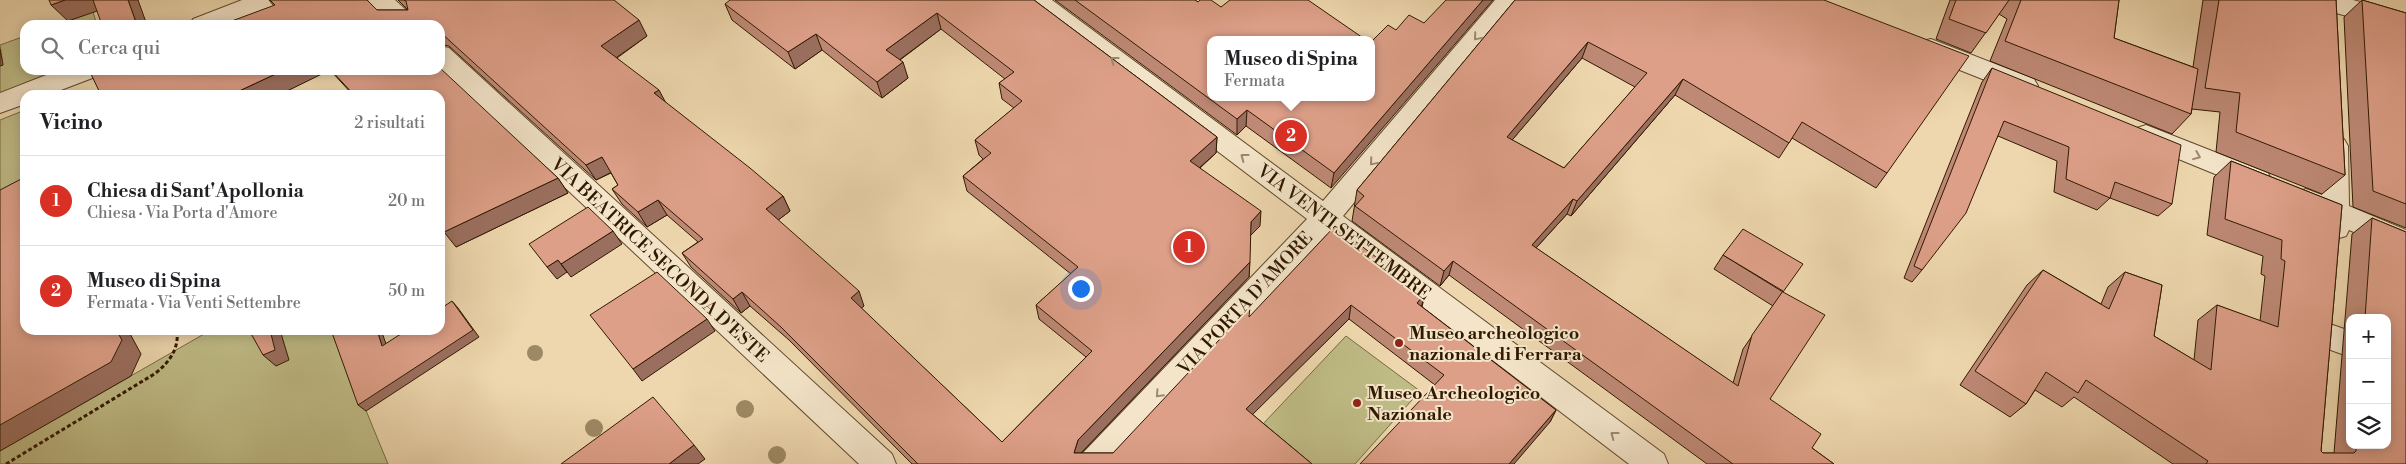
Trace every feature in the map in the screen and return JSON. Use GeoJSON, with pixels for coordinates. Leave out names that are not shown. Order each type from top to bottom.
{"type":"FeatureCollection","features":[{"type":"Feature","properties":{"kind":"street"},"geometry":{"type":"LineString","coordinates":[[215,20],[266,0]]}},
{"type":"Feature","properties":{"kind":"street"},"geometry":{"type":"LineString","coordinates":[[380,0],[402,20]]}},
{"type":"Feature","properties":{"kind":"street","name":"VIA VENTI SETTEMBRE"},"geometry":{"type":"LineString","coordinates":[[1035,0],[1652,464]]}},
{"type":"Feature","properties":{"kind":"street","name":"VIA PORTA D'AMORE"},"geometry":{"type":"LineString","coordinates":[[1093,464],[1325,218],[1509,0]]}},
{"type":"Feature","properties":{"kind":"street"},"geometry":{"type":"LineString","coordinates":[[2330,32],[2325,1],[2406,24]]}},
{"type":"Feature","properties":{"kind":"street"},"geometry":{"type":"LineString","coordinates":[[1911,40],[2048,95]]}},
{"type":"Feature","properties":{"kind":"street","name":"VIA BEATRICE SECONDA D'ESTE"},"geometry":{"type":"LineString","coordinates":[[445,61],[880,464]]}},
{"type":"Feature","properties":{"kind":"street"},"geometry":{"type":"LineString","coordinates":[[44,90],[77,80]]}},
{"type":"Feature","properties":{"kind":"street"},"geometry":{"type":"LineString","coordinates":[[0,103],[20,97]]}},
{"type":"Feature","properties":{"kind":"street"},"geometry":{"type":"LineString","coordinates":[[2121,124],[2406,242]]}},
{"type":"Feature","properties":{"kind":"street"},"geometry":{"type":"LineString","coordinates":[[2334,127],[2338,213],[2334,252]]}},
{"type":"Feature","properties":{"kind":"street"},"geometry":{"type":"LineString","coordinates":[[2324,365],[2335,330]]}},
{"type":"Feature","properties":{"kind":"path"},"geometry":{"type":"LineString","coordinates":[[6,464],[156,373],[168,363],[176,352],[177,335]]}},
{"type":"Feature","properties":{"kind":"shaded area"},"geometry":{"type":"Polygon","coordinates":[[[93,12],[95,20],[71,20],[93,12]]]}},
{"type":"Feature","properties":{"kind":"shaded area"},"geometry":{"type":"Polygon","coordinates":[[[20,38],[20,75],[52,75],[0,95],[0,66],[3,65],[0,45],[20,38]]]}},
{"type":"Feature","properties":{"kind":"shaded area"},"geometry":{"type":"Polygon","coordinates":[[[20,112],[20,205],[0,215],[0,120],[20,112]]]}},
{"type":"Feature","properties":{"kind":"shaded area"},"geometry":{"type":"Polygon","coordinates":[[[202,335],[335,335],[388,464],[0,464],[0,451],[202,335]]]}},
{"type":"Feature","properties":{"kind":"shaded area"},"geometry":{"type":"Polygon","coordinates":[[[1346,336],[1420,391],[1355,464],[1311,464],[1262,425],[1346,336]]]}},
{"type":"Feature","properties":{"kind":"building"},"geometry":{"type":"Polygon","coordinates":[[[49,0],[65,0],[51,5],[49,0]]]}},
{"type":"Feature","properties":{"kind":"building"},"geometry":{"type":"Polygon","coordinates":[[[93,0],[128,0],[135,20],[100,20],[93,0]]]}},
{"type":"Feature","properties":{"kind":"building"},"geometry":{"type":"Polygon","coordinates":[[[270,0],[367,0],[377,10],[408,10],[404,0],[614,0],[639,20],[601,46],[659,90],[654,93],[783,196],[766,209],[859,291],[851,298],[1002,442],[1092,351],[1036,305],[1078,267],[963,176],[991,153],[975,140],[1022,101],[999,83],[1014,72],[937,13],[886,50],[903,62],[877,82],[816,34],[788,52],[725,4],[730,0],[1034,0],[1217,137],[1190,161],[1261,211],[1251,222],[1250,262],[1078,440],[1074,453],[1113,453],[1250,307],[1249,317],[1335,226],[1425,294],[1417,303],[1556,410],[1509,464],[1360,464],[1444,375],[1351,305],[1246,409],[1312,464],[918,464],[781,327],[742,292],[733,299],[682,253],[703,239],[658,200],[638,212],[612,189],[618,185],[602,157],[586,165],[445,37],[445,20],[234,20],[275,5],[270,0]]]}},
{"type":"Feature","properties":{"kind":"building"},"geometry":{"type":"Polygon","coordinates":[[[1075,0],[1195,0],[1198,2],[1200,0],[1211,0],[1221,7],[1230,0],[1308,0],[1360,36],[1207,36],[1207,97],[1075,0]]]}},
{"type":"Feature","properties":{"kind":"building"},"geometry":{"type":"Polygon","coordinates":[[[1446,0],[1483,0],[1334,173],[1247,110],[1237,119],[1212,101],[1375,101],[1375,38],[1388,25],[1396,30],[1409,15],[1424,23],[1446,0]]]}},
{"type":"Feature","properties":{"kind":"building"},"geometry":{"type":"Polygon","coordinates":[[[1515,0],[1824,0],[1969,56],[1887,173],[1802,122],[1789,143],[1683,79],[1577,201],[1573,199],[1532,245],[1738,386],[1752,335],[1783,291],[1723,255],[1743,229],[1803,264],[1783,292],[1825,315],[1770,399],[1821,434],[1812,448],[1834,464],[1733,464],[1453,261],[1444,271],[1355,206],[1364,196],[1357,190],[1515,0]],[[1588,42],[1507,137],[1564,168],[1647,73],[1588,42]]]}},
{"type":"Feature","properties":{"kind":"building"},"geometry":{"type":"Polygon","coordinates":[[[1956,0],[2009,0],[1986,33],[1949,19],[1956,0]]]}},
{"type":"Feature","properties":{"kind":"building"},"geometry":{"type":"Polygon","coordinates":[[[2021,0],[2119,0],[2114,38],[2198,69],[2191,114],[2005,41],[2021,0]]]}},
{"type":"Feature","properties":{"kind":"building"},"geometry":{"type":"Polygon","coordinates":[[[2219,0],[2336,0],[2345,175],[2236,132],[2240,93],[2205,88],[2219,0]]]}},
{"type":"Feature","properties":{"kind":"building"},"geometry":{"type":"Polygon","coordinates":[[[2362,0],[2406,13],[2406,204],[2373,191],[2362,0]]]}},
{"type":"Feature","properties":{"kind":"building"},"geometry":{"type":"Polygon","coordinates":[[[1992,68],[2181,145],[2172,204],[2115,182],[2110,198],[2066,179],[2069,147],[2004,121],[1966,213],[1922,270],[1914,266],[1992,68]]]}},
{"type":"Feature","properties":{"kind":"building"},"geometry":{"type":"Polygon","coordinates":[[[445,73],[558,178],[445,232],[445,90],[349,90],[336,75],[445,75],[445,73]]]}},
{"type":"Feature","properties":{"kind":"building"},"geometry":{"type":"Polygon","coordinates":[[[91,75],[273,75],[241,90],[99,90],[91,75]]]}},
{"type":"Feature","properties":{"kind":"building"},"geometry":{"type":"Polygon","coordinates":[[[2231,161],[2342,205],[2321,451],[2323,453],[2354,453],[2356,449],[2391,449],[2391,314],[2365,314],[2372,218],[2406,232],[2406,464],[2206,464],[2208,461],[2086,380],[2078,393],[2046,372],[2026,404],[1975,371],[2043,270],[2109,309],[2125,272],[2162,285],[2154,336],[2211,370],[2217,305],[2278,327],[2285,261],[2281,259],[2282,240],[2225,219],[2231,161]]]}},
{"type":"Feature","properties":{"kind":"building"},"geometry":{"type":"Polygon","coordinates":[[[20,180],[20,335],[119,335],[122,340],[111,362],[0,425],[0,190],[20,180]]]}},
{"type":"Feature","properties":{"kind":"building"},"geometry":{"type":"Polygon","coordinates":[[[588,207],[613,231],[561,264],[558,260],[547,267],[529,244],[588,207]]]}},
{"type":"Feature","properties":{"kind":"building"},"geometry":{"type":"Polygon","coordinates":[[[657,272],[707,319],[633,369],[590,315],[657,272]]]}},
{"type":"Feature","properties":{"kind":"building"},"geometry":{"type":"Polygon","coordinates":[[[452,301],[473,330],[358,405],[333,335],[379,335],[382,346],[399,335],[445,335],[445,306],[452,301]]]}},
{"type":"Feature","properties":{"kind":"building"},"geometry":{"type":"Polygon","coordinates":[[[252,335],[271,335],[275,350],[263,355],[252,335]]]}},
{"type":"Feature","properties":{"kind":"building"},"geometry":{"type":"Polygon","coordinates":[[[653,397],[694,445],[669,464],[561,464],[653,397]]]}},
{"type":"Feature","properties":{"kind":"place","name":"Museo di Spina"},"geometry":{"type":"Point","coordinates":[1291,136]}},
{"type":"Feature","properties":{"kind":"place","name":"Chiesa di Sant'Apollonia"},"geometry":{"type":"Point","coordinates":[1189,247]}},
{"type":"Feature","properties":{"kind":"place","name":"Museo archeologico nazionale di Ferrara"},"geometry":{"type":"Point","coordinates":[1399,343]}},
{"type":"Feature","properties":{"kind":"place","name":"Museo Archeologico Nazionale"},"geometry":{"type":"Point","coordinates":[1357,403]}}]}
